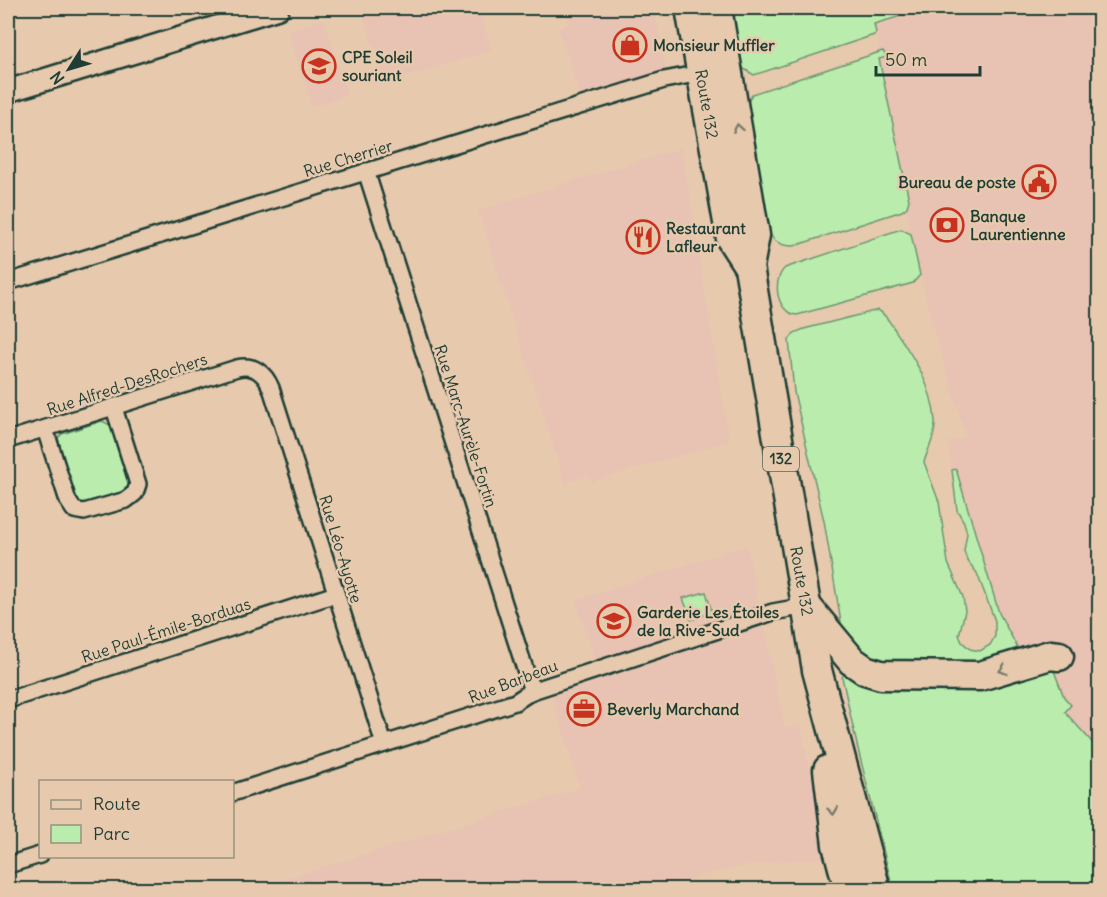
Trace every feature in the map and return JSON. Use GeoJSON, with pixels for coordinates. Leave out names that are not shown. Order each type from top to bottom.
{"type":"FeatureCollection","features":[{"type":"Feature","properties":{"kind":"highway","name":"Route 132"},"geometry":{"type":"LineString","coordinates":[[690,8],[731,239],[749,267]]}},
{"type":"Feature","properties":{"kind":"highway","name":"Route 132"},"geometry":{"type":"LineString","coordinates":[[717,8],[755,236],[749,267],[817,670],[876,890]]}},
{"type":"Feature","properties":{"kind":"highway"},"geometry":{"type":"LineString","coordinates":[[806,606],[852,661],[865,670],[881,675],[980,676],[1050,655],[1059,656]]}},
{"type":"Feature","properties":{"kind":"highway","name":"132"},"geometry":{"type":"LineString","coordinates":[[817,670],[837,845],[847,882]]}},
{"type":"Feature","properties":{"kind":"street"},"geometry":{"type":"LineString","coordinates":[[8,91],[278,8]]}},
{"type":"Feature","properties":{"kind":"street","name":"Rue Cherrier"},"geometry":{"type":"LineString","coordinates":[[8,282],[664,80],[701,73]]}},
{"type":"Feature","properties":{"kind":"street","name":"Rue Marc-Aurèle-Fortin"},"geometry":{"type":"LineString","coordinates":[[366,171],[532,691]]}},
{"type":"Feature","properties":{"kind":"street","name":"Rue Alfred-DesRochers"},"geometry":{"type":"LineString","coordinates":[[8,441],[237,368],[246,367],[257,370]]}},
{"type":"Feature","properties":{"kind":"street","name":"Rue Léo-Ayotte"},"geometry":{"type":"LineString","coordinates":[[257,370],[266,377],[271,388],[384,744]]}},
{"type":"Feature","properties":{"kind":"street"},"geometry":{"type":"LineString","coordinates":[[45,429],[68,501],[74,510],[84,512],[126,500],[135,493],[138,484],[114,408]]}},
{"type":"Feature","properties":{"kind":"street","name":"Rue Paul-Émile-Borduas"},"geometry":{"type":"LineString","coordinates":[[8,700],[336,594]]}},
{"type":"Feature","properties":{"kind":"street","name":"Rue Barbeau"},"geometry":{"type":"LineString","coordinates":[[234,792],[515,702],[532,691],[773,612],[806,606]]}},
{"type":"Feature","properties":{"kind":"street"},"geometry":{"type":"LineString","coordinates":[[8,866],[39,855]]}},
{"type":"Feature","properties":{"kind":"shaded area"},"geometry":{"type":"Polygon","coordinates":[[[361,8],[478,8],[492,50],[385,84],[361,8]]]}},
{"type":"Feature","properties":{"kind":"shaded area"},"geometry":{"type":"Polygon","coordinates":[[[564,8],[654,8],[666,70],[580,95],[558,28],[570,24],[564,8]]]}},
{"type":"Feature","properties":{"kind":"shaded area"},"geometry":{"type":"Polygon","coordinates":[[[928,8],[1099,8],[1099,750],[1065,711],[1071,704],[1064,697],[1052,663],[1023,658],[999,613],[956,470],[952,470],[948,442],[966,436],[933,328],[911,234],[907,207],[909,200],[877,52],[879,43],[874,24],[928,8]]]}},
{"type":"Feature","properties":{"kind":"shaded area","name":"CPE Soleil souriant"},"geometry":{"type":"Polygon","coordinates":[[[324,19],[347,95],[312,107],[288,30],[324,19]]]}},
{"type":"Feature","properties":{"kind":"shaded area"},"geometry":{"type":"Polygon","coordinates":[[[682,148],[729,441],[591,482],[589,476],[565,483],[478,210],[682,148]]]}},
{"type":"Feature","properties":{"kind":"shaded area"},"geometry":{"type":"Polygon","coordinates":[[[747,545],[759,607],[595,661],[576,600],[747,545]]]}},
{"type":"Feature","properties":{"kind":"shaded area"},"geometry":{"type":"Polygon","coordinates":[[[764,626],[785,728],[801,725],[826,858],[764,863],[718,871],[661,889],[249,890],[580,788],[552,696],[764,626]]]}},
{"type":"Feature","properties":{"kind":"green space"},"geometry":{"type":"Polygon","coordinates":[[[733,8],[928,8],[874,24],[876,33],[874,35],[754,75],[744,69],[740,62],[733,8]]]}},
{"type":"Feature","properties":{"kind":"green space"},"geometry":{"type":"Polygon","coordinates":[[[883,51],[887,57],[879,59],[909,200],[907,207],[902,211],[794,246],[780,244],[766,226],[746,106],[752,94],[883,51]]]}},
{"type":"Feature","properties":{"kind":"green space"},"geometry":{"type":"Polygon","coordinates":[[[901,229],[911,234],[920,275],[913,283],[797,315],[790,313],[781,303],[777,288],[785,268],[901,229]]]}},
{"type":"Feature","properties":{"kind":"green space"},"geometry":{"type":"Polygon","coordinates":[[[878,310],[887,318],[908,349],[930,394],[935,426],[924,462],[939,502],[948,563],[963,597],[965,611],[959,635],[962,642],[970,649],[980,651],[990,645],[995,636],[995,621],[977,573],[967,560],[964,551],[967,533],[957,510],[952,470],[956,469],[999,613],[1023,658],[993,666],[872,664],[842,628],[824,521],[794,392],[789,340],[794,333],[804,329],[878,310]]]}},
{"type":"Feature","properties":{"kind":"green space"},"geometry":{"type":"Polygon","coordinates":[[[102,421],[112,426],[130,483],[116,495],[82,504],[76,500],[58,438],[62,434],[102,421]]]}},
{"type":"Feature","properties":{"kind":"green space"},"geometry":{"type":"Polygon","coordinates":[[[706,592],[712,612],[691,620],[683,598],[706,592]]]}},
{"type":"Feature","properties":{"kind":"green space"},"geometry":{"type":"Polygon","coordinates":[[[1051,663],[1064,697],[1071,705],[1065,712],[1099,750],[1099,889],[893,889],[842,677],[851,669],[1051,663]]]}},
{"type":"Feature","properties":{"kind":"place","name":"Monsieur Muffler"},"geometry":{"type":"Point","coordinates":[630,45]}},
{"type":"Feature","properties":{"kind":"place","name":"CPE Soleil souriant"},"geometry":{"type":"Point","coordinates":[319,66]}},
{"type":"Feature","properties":{"kind":"place","name":"Bureau de poste"},"geometry":{"type":"Point","coordinates":[1039,182]}},
{"type":"Feature","properties":{"kind":"place","name":"Banque Laurentienne"},"geometry":{"type":"Point","coordinates":[947,225]}},
{"type":"Feature","properties":{"kind":"place","name":"Restaurant Lafleur"},"geometry":{"type":"Point","coordinates":[643,237]}},
{"type":"Feature","properties":{"kind":"place","name":"Garderie Les Étoiles de la Rive-Sud"},"geometry":{"type":"Point","coordinates":[614,621]}},
{"type":"Feature","properties":{"kind":"place","name":"Beverly Marchand"},"geometry":{"type":"Point","coordinates":[584,709]}}]}
